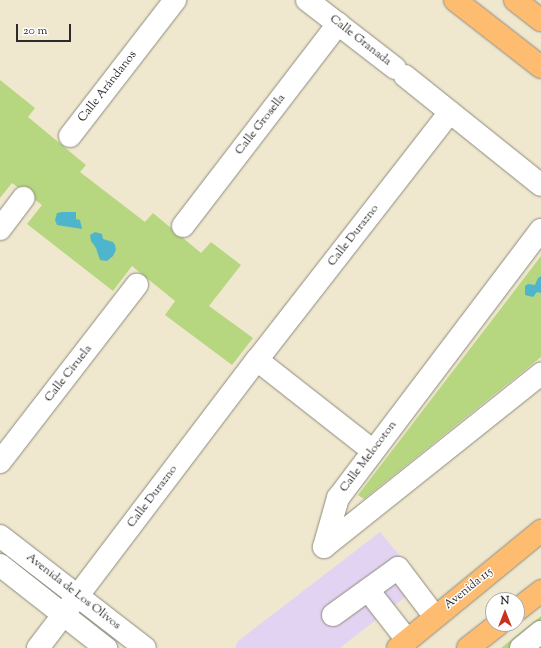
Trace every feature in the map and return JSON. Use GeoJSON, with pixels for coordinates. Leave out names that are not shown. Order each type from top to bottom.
{"type":"FeatureCollection","features":[{"type":"Feature","properties":{"kind":"main road"},"geometry":{"type":"LineString","coordinates":[[455,0],[541,67]]}},
{"type":"Feature","properties":{"kind":"main road"},"geometry":{"type":"LineString","coordinates":[[515,0],[541,20]]}},
{"type":"Feature","properties":{"kind":"main road","name":"Avenida 115"},"geometry":{"type":"LineString","coordinates":[[403,644],[541,531]]}},
{"type":"Feature","properties":{"kind":"main road"},"geometry":{"type":"LineString","coordinates":[[525,604],[541,591]]}},
{"type":"Feature","properties":{"kind":"main road"},"geometry":{"type":"LineString","coordinates":[[468,648],[489,632]]}},
{"type":"Feature","properties":{"kind":"street","name":"Calle Arándanos"},"geometry":{"type":"LineString","coordinates":[[70,136],[175,0]]}},
{"type":"Feature","properties":{"kind":"street","name":"Calle Granada"},"geometry":{"type":"LineString","coordinates":[[307,0],[450,112]]}},
{"type":"Feature","properties":{"kind":"street","name":"Calle Grosella"},"geometry":{"type":"LineString","coordinates":[[183,226],[338,24]]}},
{"type":"Feature","properties":{"kind":"street"},"geometry":{"type":"LineString","coordinates":[[450,112],[541,185]]}},
{"type":"Feature","properties":{"kind":"street","name":"Calle Durazno"},"geometry":{"type":"LineString","coordinates":[[38,648],[257,360],[450,112]]}},
{"type":"Feature","properties":{"kind":"street"},"geometry":{"type":"LineString","coordinates":[[0,228],[23,198]]}},
{"type":"Feature","properties":{"kind":"street","name":"Calle Melocoton"},"geometry":{"type":"LineString","coordinates":[[541,230],[338,498],[324,547],[541,374]]}},
{"type":"Feature","properties":{"kind":"street","name":"Calle Ciruela"},"geometry":{"type":"LineString","coordinates":[[0,462],[137,285]]}},
{"type":"Feature","properties":{"kind":"street"},"geometry":{"type":"LineString","coordinates":[[257,360],[373,451]]}},
{"type":"Feature","properties":{"kind":"street","name":"Avenida de Los Olivos"},"geometry":{"type":"LineString","coordinates":[[0,536],[145,648]]}},
{"type":"Feature","properties":{"kind":"street","name":"Avenida de Los Olivos"},"geometry":{"type":"LineString","coordinates":[[0,565],[60,621],[106,648]]}},
{"type":"Feature","properties":{"kind":"street"},"geometry":{"type":"LineString","coordinates":[[333,615],[398,568],[432,613]]}},
{"type":"Feature","properties":{"kind":"street"},"geometry":{"type":"LineString","coordinates":[[368,590],[403,644]]}},
{"type":"Feature","properties":{"kind":"street"},"geometry":{"type":"LineString","coordinates":[[521,648],[541,632]]}},
{"type":"Feature","properties":{"kind":"shaded area"},"geometry":{"type":"Polygon","coordinates":[[[380,532],[423,583],[340,648],[235,648],[238,641],[380,532]]]}},
{"type":"Feature","properties":{"kind":"green space"},"geometry":{"type":"Polygon","coordinates":[[[0,80],[35,108],[28,117],[86,165],[80,172],[145,222],[153,213],[201,253],[211,242],[241,265],[209,306],[253,338],[232,365],[165,315],[175,301],[132,266],[113,291],[27,224],[42,205],[12,183],[0,198],[0,80]]]}},
{"type":"Feature","properties":{"kind":"green space"},"geometry":{"type":"Polygon","coordinates":[[[541,256],[541,357],[364,499],[358,495],[541,256]]]}},
{"type":"Feature","properties":{"kind":"green space"},"geometry":{"type":"Polygon","coordinates":[[[541,616],[541,623],[509,648],[501,648],[521,632],[525,632],[525,629],[541,616]]]}},
{"type":"Feature","properties":{"kind":"water"},"geometry":{"type":"Polygon","coordinates":[[[76,212],[76,219],[80,220],[82,229],[57,225],[55,220],[57,213],[76,212]]]}},
{"type":"Feature","properties":{"kind":"water"},"geometry":{"type":"Polygon","coordinates":[[[95,232],[102,234],[103,239],[113,242],[115,245],[116,250],[113,256],[107,261],[100,260],[96,248],[91,241],[90,235],[95,232]]]}},
{"type":"Feature","properties":{"kind":"water"},"geometry":{"type":"Polygon","coordinates":[[[541,276],[541,293],[537,292],[533,297],[525,295],[525,286],[528,284],[535,285],[538,278],[541,276]]]}}]}
